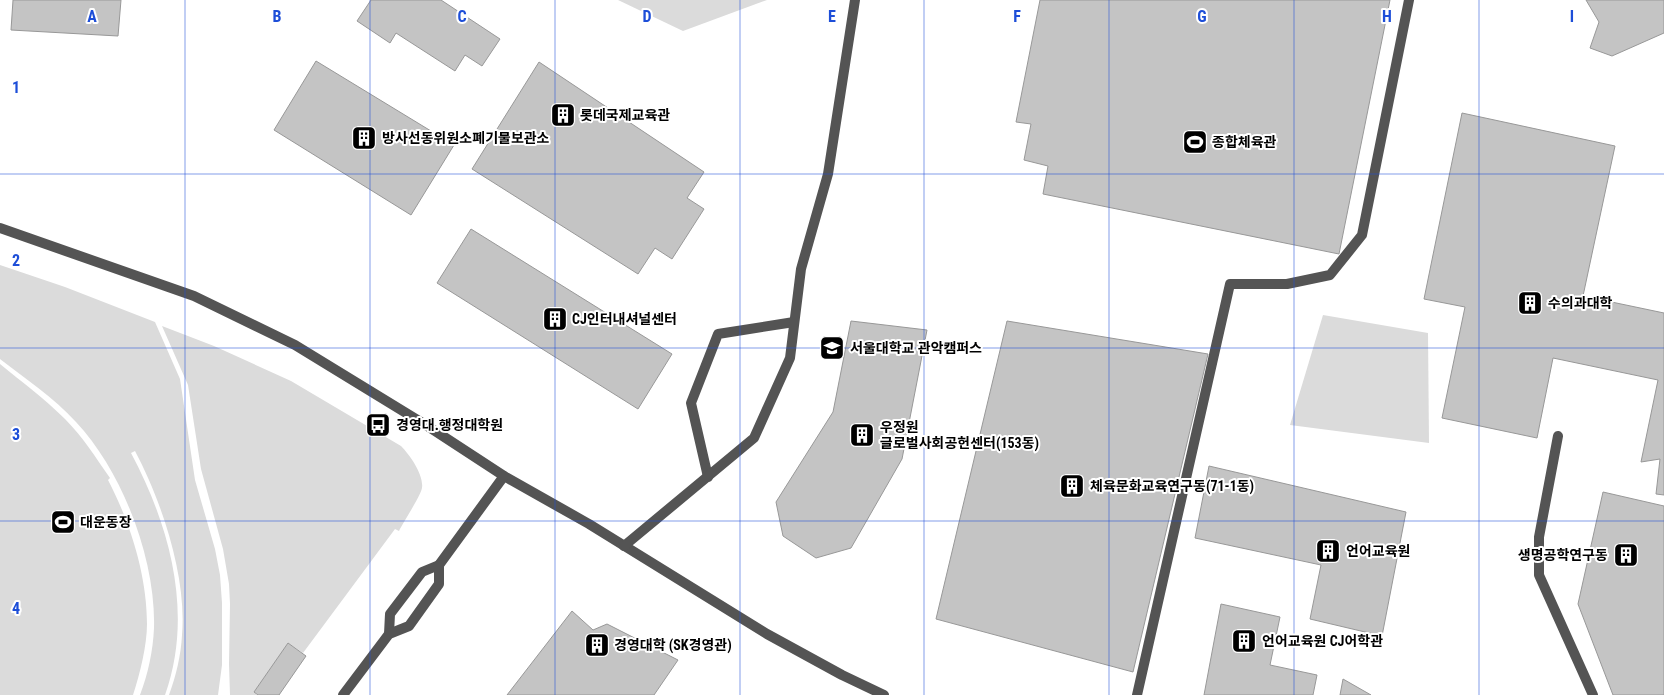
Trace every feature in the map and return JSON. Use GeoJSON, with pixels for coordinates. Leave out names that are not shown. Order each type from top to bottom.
{"type":"FeatureCollection","features":[{"type":"Feature","properties":{"kind":"lane"},"geometry":{"type":"LineString","coordinates":[[624,546],[754,438],[790,358],[800,269],[828,174],[855,0]]}},
{"type":"Feature","properties":{"kind":"lane"},"geometry":{"type":"LineString","coordinates":[[1137,695],[1230,284],[1287,284],[1330,275],[1362,234],[1409,0]]}},
{"type":"Feature","properties":{"kind":"lane"},"geometry":{"type":"LineString","coordinates":[[0,228],[194,296],[296,345],[504,476],[624,546],[768,634],[842,675],[884,695]]}},
{"type":"Feature","properties":{"kind":"lane"},"geometry":{"type":"LineString","coordinates":[[708,477],[690,403],[718,334],[794,322]]}},
{"type":"Feature","properties":{"kind":"lane"},"geometry":{"type":"LineString","coordinates":[[1558,436],[1539,537],[1539,575],[1593,695]]}},
{"type":"Feature","properties":{"kind":"lane"},"geometry":{"type":"LineString","coordinates":[[389,634],[390,614],[422,572],[439,565],[504,476]]}},
{"type":"Feature","properties":{"kind":"lane"},"geometry":{"type":"LineString","coordinates":[[343,695],[389,634],[409,626],[439,584],[439,565]]}},
{"type":"Feature","properties":{"kind":"shaded area"},"geometry":{"type":"Polygon","coordinates":[[[618,0],[767,0],[683,31],[618,0]]]}},
{"type":"Feature","properties":{"kind":"shaded area"},"geometry":{"type":"Polygon","coordinates":[[[0,265],[65,287],[155,322],[180,379],[195,480],[215,549],[220,575],[222,665],[218,695],[169,695],[178,665],[181,643],[183,613],[181,589],[163,516],[135,451],[131,453],[157,510],[167,540],[177,602],[177,633],[173,664],[165,695],[140,695],[150,662],[154,628],[153,602],[143,546],[122,491],[93,442],[58,405],[0,359],[0,265]]]}},
{"type":"Feature","properties":{"kind":"shaded area"},"geometry":{"type":"Polygon","coordinates":[[[1323,315],[1428,333],[1429,443],[1290,425],[1323,315]]]}},
{"type":"Feature","properties":{"kind":"shaded area"},"geometry":{"type":"Polygon","coordinates":[[[162,326],[214,346],[291,381],[401,446],[412,460],[421,477],[421,492],[399,531],[395,529],[303,653],[288,643],[254,692],[257,695],[230,695],[230,604],[229,584],[223,549],[201,469],[188,385],[162,326]]]}},
{"type":"Feature","properties":{"kind":"shaded area","name":"대운동장"},"geometry":{"type":"Polygon","coordinates":[[[0,364],[72,426],[110,478],[108,480],[136,549],[146,605],[146,641],[141,669],[133,695],[0,695],[0,364]]]}},
{"type":"Feature","properties":{"kind":"building"},"geometry":{"type":"Polygon","coordinates":[[[13,0],[121,0],[118,36],[11,30],[13,0]]]}},
{"type":"Feature","properties":{"kind":"building"},"geometry":{"type":"Polygon","coordinates":[[[371,0],[441,0],[500,39],[482,66],[465,55],[455,71],[396,33],[390,43],[357,21],[371,0]]]}},
{"type":"Feature","properties":{"kind":"building","name":"종합체육관"},"geometry":{"type":"Polygon","coordinates":[[[1040,0],[1390,0],[1339,254],[1043,194],[1048,166],[1024,160],[1031,124],[1016,122],[1040,0]]]}},
{"type":"Feature","properties":{"kind":"building"},"geometry":{"type":"Polygon","coordinates":[[[1586,0],[1664,0],[1664,33],[1612,56],[1590,48],[1599,22],[1586,0]]]}},
{"type":"Feature","properties":{"kind":"building","name":"방사선동위원소폐기물보관소"},"geometry":{"type":"Polygon","coordinates":[[[316,61],[454,145],[411,215],[274,130],[316,61]]]}},
{"type":"Feature","properties":{"kind":"building","name":"롯데국제교육관"},"geometry":{"type":"Polygon","coordinates":[[[539,62],[704,172],[687,198],[704,209],[672,259],[655,248],[638,274],[472,169],[539,62]]]}},
{"type":"Feature","properties":{"kind":"building","name":"수의과대학"},"geometry":{"type":"Polygon","coordinates":[[[1462,113],[1615,146],[1583,296],[1664,313],[1664,495],[1656,494],[1660,459],[1641,462],[1658,380],[1553,358],[1537,438],[1442,418],[1465,307],[1424,299],[1462,113]]]}},
{"type":"Feature","properties":{"kind":"building","name":"CJ인터내셔널센터"},"geometry":{"type":"Polygon","coordinates":[[[471,229],[672,354],[638,409],[437,283],[471,229]]]}},
{"type":"Feature","properties":{"kind":"building","name":"우정원 글로벌사회공헌센터(153동)"},"geometry":{"type":"Polygon","coordinates":[[[851,321],[927,330],[902,459],[851,548],[816,558],[783,536],[776,502],[833,412],[851,321]]]}},
{"type":"Feature","properties":{"kind":"building","name":"체육문화교육연구동(71-1동)"},"geometry":{"type":"Polygon","coordinates":[[[1007,321],[1208,354],[1133,672],[936,619],[1007,321]]]}},
{"type":"Feature","properties":{"kind":"building","name":"언어교육원"},"geometry":{"type":"Polygon","coordinates":[[[1209,466],[1406,512],[1382,636],[1310,619],[1321,565],[1195,538],[1209,466]]]}},
{"type":"Feature","properties":{"kind":"building","name":"생명공학연구동"},"geometry":{"type":"Polygon","coordinates":[[[1603,492],[1664,506],[1664,695],[1613,695],[1578,604],[1603,492]]]}},
{"type":"Feature","properties":{"kind":"building","name":"언어교육원 CJ어학관"},"geometry":{"type":"Polygon","coordinates":[[[1221,604],[1280,617],[1270,665],[1317,675],[1313,695],[1204,695],[1221,604]]]}},
{"type":"Feature","properties":{"kind":"building","name":"경영대학 (SK경영관)"},"geometry":{"type":"Polygon","coordinates":[[[572,611],[593,630],[607,624],[678,660],[654,695],[507,695],[572,611]]]}},
{"type":"Feature","properties":{"kind":"building"},"geometry":{"type":"Polygon","coordinates":[[[288,643],[306,656],[279,695],[258,695],[254,692],[288,643]]]}},
{"type":"Feature","properties":{"kind":"building"},"geometry":{"type":"Polygon","coordinates":[[[1343,679],[1371,695],[1340,695],[1343,679]]]}},
{"type":"Feature","properties":{"kind":"place","name":"롯데국제교육관"},"geometry":{"type":"Point","coordinates":[563,115]}},
{"type":"Feature","properties":{"kind":"place","name":"방사선동위원소폐기물보관소"},"geometry":{"type":"Point","coordinates":[364,138]}},
{"type":"Feature","properties":{"kind":"place","name":"종합체육관"},"geometry":{"type":"Point","coordinates":[1195,142]}},
{"type":"Feature","properties":{"kind":"place","name":"수의과대학"},"geometry":{"type":"Point","coordinates":[1530,303]}},
{"type":"Feature","properties":{"kind":"place","name":"CJ인터내셔널센터"},"geometry":{"type":"Point","coordinates":[555,319]}},
{"type":"Feature","properties":{"kind":"place","name":"서울대학교 관악캠퍼스"},"geometry":{"type":"Point","coordinates":[832,348]}},
{"type":"Feature","properties":{"kind":"place","name":"경영대.행정대학원"},"geometry":{"type":"Point","coordinates":[378,425]}},
{"type":"Feature","properties":{"kind":"place","name":"우정원 글로벌사회공헌센터(153동)"},"geometry":{"type":"Point","coordinates":[862,435]}},
{"type":"Feature","properties":{"kind":"place","name":"체육문화교육연구동(71-1동)"},"geometry":{"type":"Point","coordinates":[1072,486]}},
{"type":"Feature","properties":{"kind":"place","name":"대운동장"},"geometry":{"type":"Point","coordinates":[63,522]}},
{"type":"Feature","properties":{"kind":"place","name":"언어교육원"},"geometry":{"type":"Point","coordinates":[1328,551]}},
{"type":"Feature","properties":{"kind":"place","name":"생명공학연구동"},"geometry":{"type":"Point","coordinates":[1626,555]}},
{"type":"Feature","properties":{"kind":"place","name":"언어교육원 CJ어학관"},"geometry":{"type":"Point","coordinates":[1244,641]}},
{"type":"Feature","properties":{"kind":"place","name":"경영대학 (SK경영관)"},"geometry":{"type":"Point","coordinates":[597,645]}}]}
